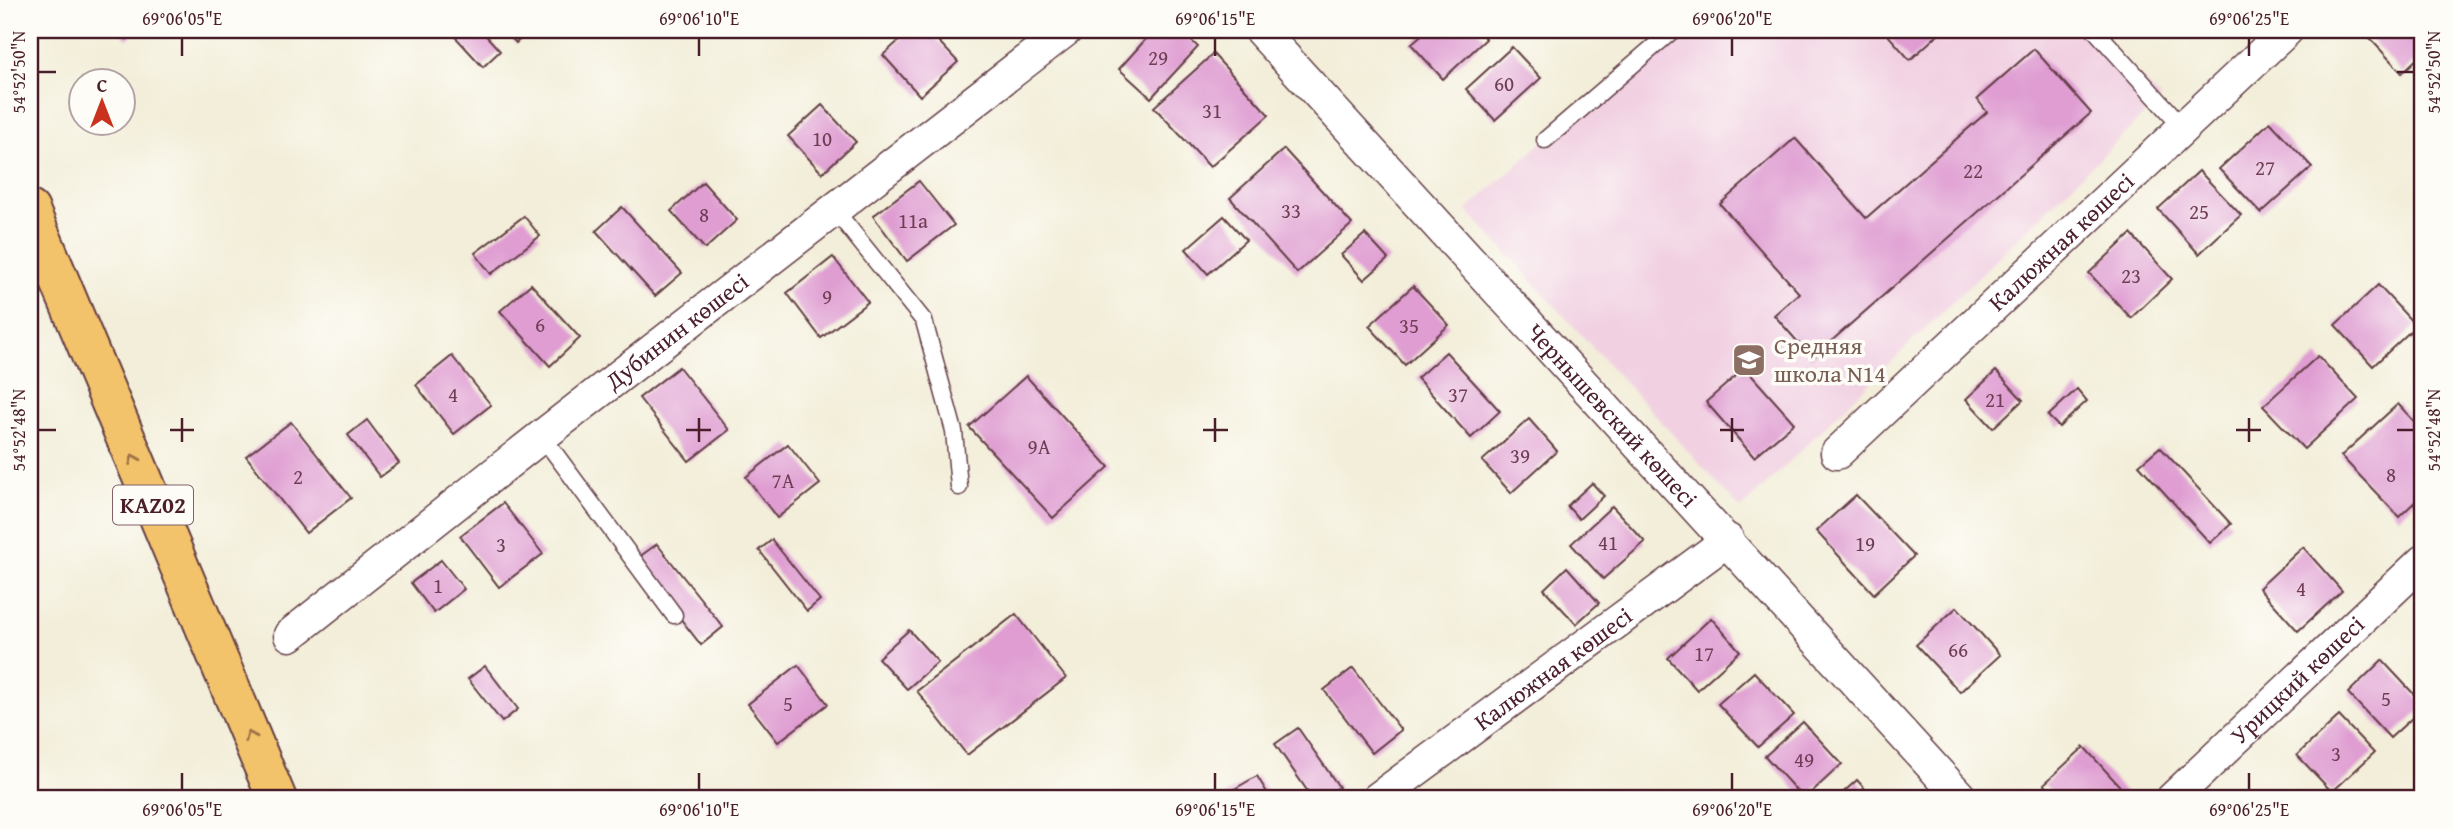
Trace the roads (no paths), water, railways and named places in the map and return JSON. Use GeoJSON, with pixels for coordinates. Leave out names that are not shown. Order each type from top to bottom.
{"type":"FeatureCollection","features":[{"type":"Feature","properties":{"kind":"highway","name":"KAZ02"},"geometry":{"type":"LineString","coordinates":[[30,210],[277,799]]}},
{"type":"Feature","properties":{"kind":"street","name":"Дубинин көшесі"},"geometry":{"type":"LineString","coordinates":[[290,635],[1066,30]]}},
{"type":"Feature","properties":{"kind":"street","name":"Чернышевский көшесі"},"geometry":{"type":"LineString","coordinates":[[1260,30],[1962,799]]}},
{"type":"Feature","properties":{"kind":"street","name":"Калюжная көшесі"},"geometry":{"type":"LineString","coordinates":[[1837,453],[2287,30]]}},
{"type":"Feature","properties":{"kind":"street","name":"Калюжная көшесі"},"geometry":{"type":"LineString","coordinates":[[1377,799],[1728,540]]}},
{"type":"Feature","properties":{"kind":"street","name":"Урицкий көшесі"},"geometry":{"type":"LineString","coordinates":[[2172,799],[2423,561]]}},
{"type":"Feature","properties":{"kind":"lane"},"geometry":{"type":"LineString","coordinates":[[1545,140],[1674,30]]}},
{"type":"Feature","properties":{"kind":"lane"},"geometry":{"type":"LineString","coordinates":[[2095,30],[2183,127]]}},
{"type":"Feature","properties":{"kind":"lane"},"geometry":{"type":"LineString","coordinates":[[834,209],[924,321],[954,431],[960,487]]}},
{"type":"Feature","properties":{"kind":"lane"},"geometry":{"type":"LineString","coordinates":[[542,436],[674,615]]}},
{"type":"Feature","properties":{"kind":"place","name":"Средняя школа N14"},"geometry":{"type":"Point","coordinates":[1749,360]}}]}
